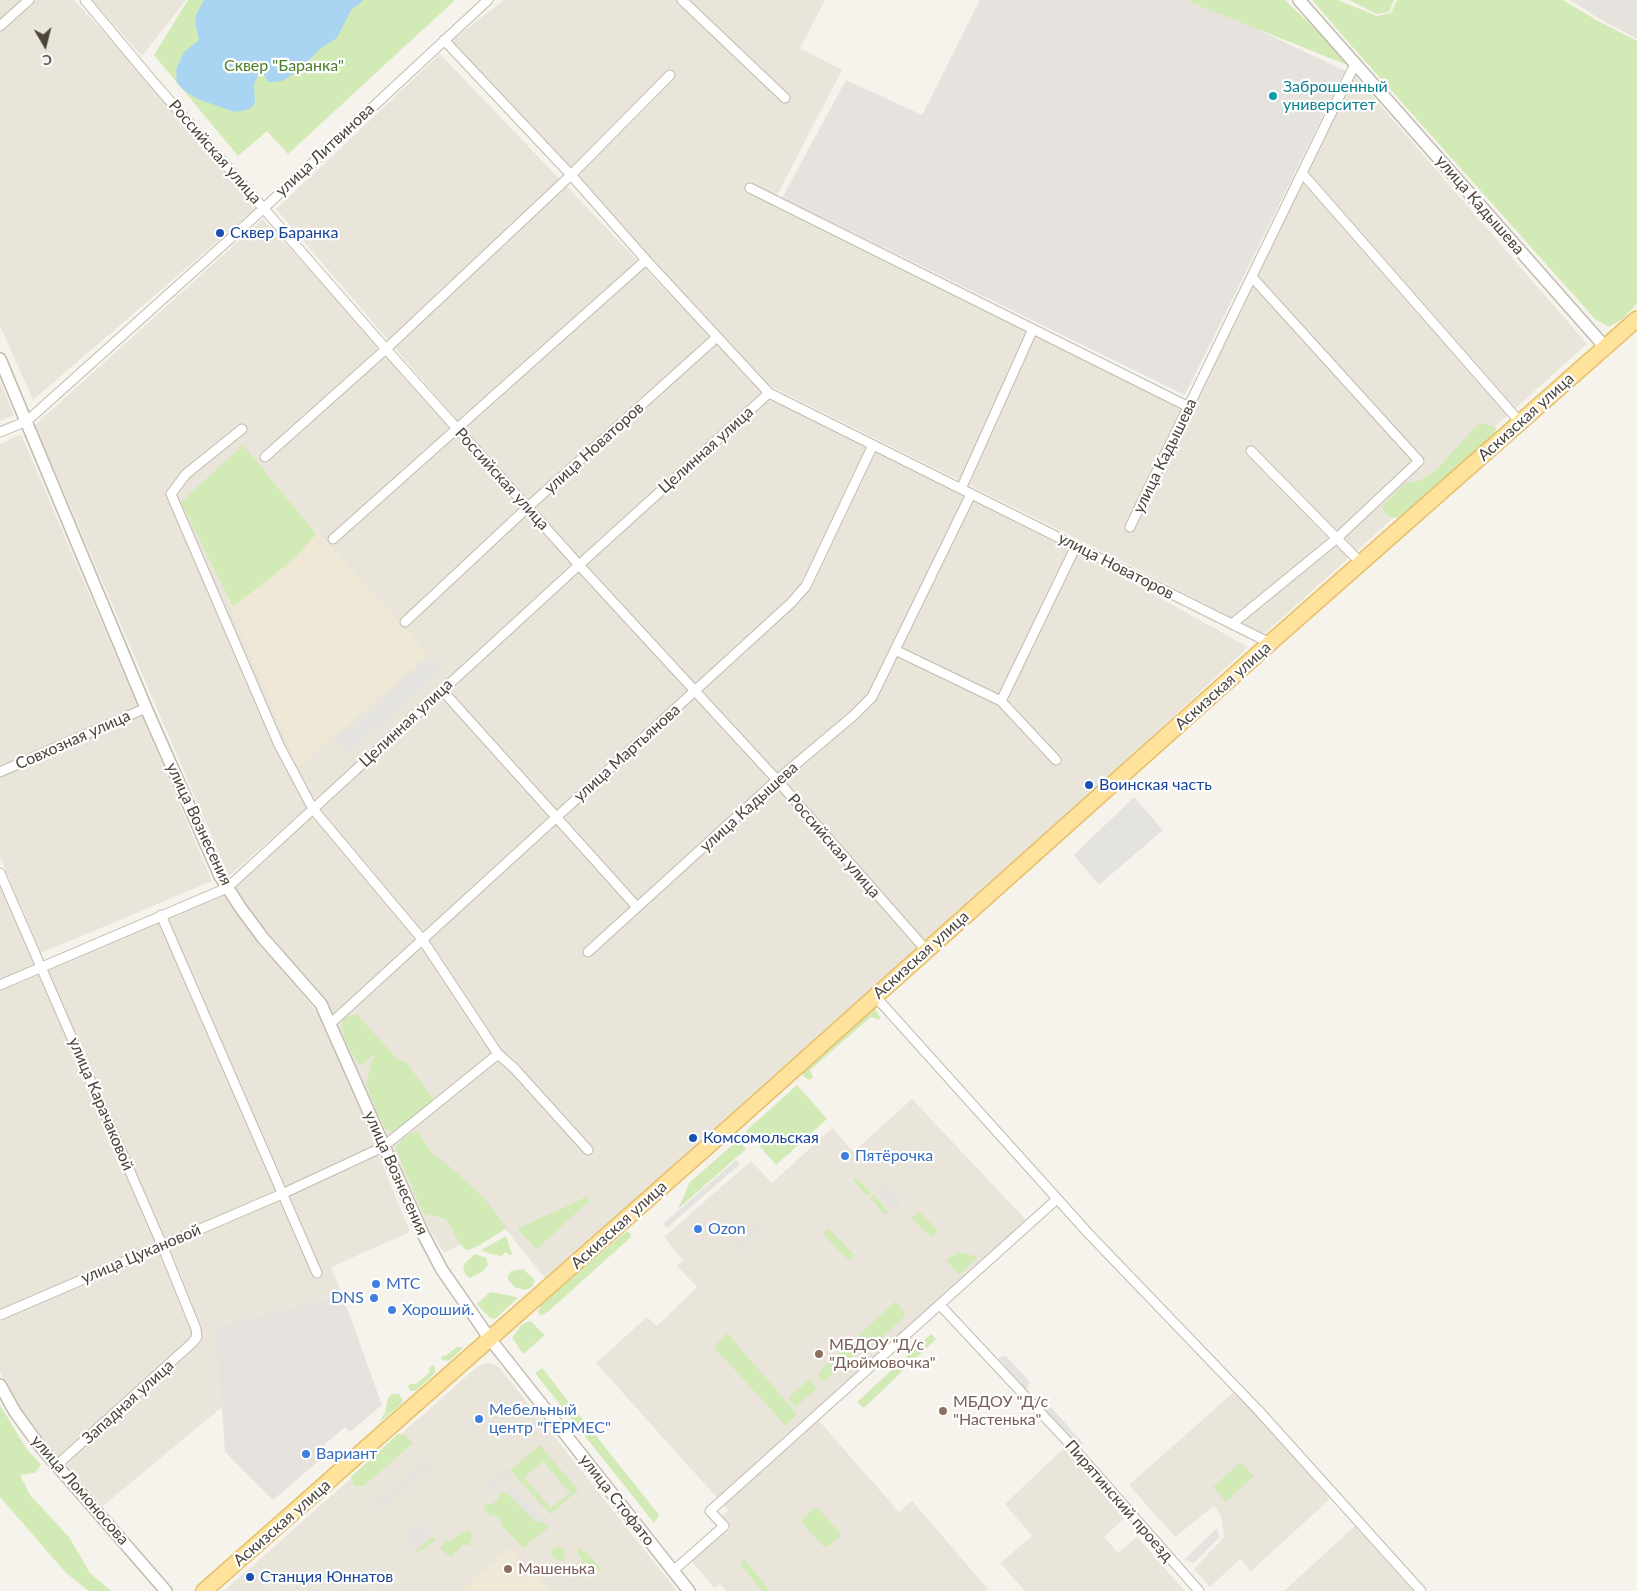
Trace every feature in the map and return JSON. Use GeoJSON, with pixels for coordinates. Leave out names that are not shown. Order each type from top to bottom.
{"type":"FeatureCollection","features":[{"type":"Feature","properties":{"kind":"main road","name":"Аскизская улица"},"geometry":{"type":"LineString","coordinates":[[204,1591],[1637,319]]}},
{"type":"Feature","properties":{"kind":"street"},"geometry":{"type":"LineString","coordinates":[[0,26],[29,0]]}},
{"type":"Feature","properties":{"kind":"street","name":"Российская улица"},"geometry":{"type":"LineString","coordinates":[[85,0],[150,78],[386,349],[579,565],[776,780],[927,951]]}},
{"type":"Feature","properties":{"kind":"street","name":"улица Литвинова"},"geometry":{"type":"LineString","coordinates":[[0,432],[26,421],[263,208],[488,0]]}},
{"type":"Feature","properties":{"kind":"street"},"geometry":{"type":"LineString","coordinates":[[682,0],[785,98]]}},
{"type":"Feature","properties":{"kind":"street","name":"улица Кадышева"},"geometry":{"type":"LineString","coordinates":[[1300,0],[1605,347]]}},
{"type":"Feature","properties":{"kind":"street","name":"улица Новаторов"},"geometry":{"type":"LineString","coordinates":[[444,40],[571,175],[646,260],[769,393],[1270,643]]}},
{"type":"Feature","properties":{"kind":"street","name":"улица Кадышева"},"geometry":{"type":"LineString","coordinates":[[1130,527],[1355,64]]}},
{"type":"Feature","properties":{"kind":"street"},"geometry":{"type":"LineString","coordinates":[[265,457],[386,349],[571,175],[670,75]]}},
{"type":"Feature","properties":{"kind":"street"},"geometry":{"type":"LineString","coordinates":[[1302,173],[1520,422]]}},
{"type":"Feature","properties":{"kind":"street"},"geometry":{"type":"LineString","coordinates":[[750,188],[1189,406]]}},
{"type":"Feature","properties":{"kind":"street"},"geometry":{"type":"LineString","coordinates":[[333,540],[646,260]]}},
{"type":"Feature","properties":{"kind":"street"},"geometry":{"type":"LineString","coordinates":[[1232,624],[1336,539],[1419,461],[1252,277]]}},
{"type":"Feature","properties":{"kind":"street"},"geometry":{"type":"LineString","coordinates":[[961,489],[1033,329]]}},
{"type":"Feature","properties":{"kind":"street","name":"улица Новаторов"},"geometry":{"type":"LineString","coordinates":[[405,622],[528,507],[717,337]]}},
{"type":"Feature","properties":{"kind":"street","name":"улица Вознесения"},"geometry":{"type":"LineString","coordinates":[[0,359],[146,708],[216,867],[227,888],[263,938],[321,1004],[422,1232],[442,1270],[490,1339]]}},
{"type":"Feature","properties":{"kind":"street","name":"Целинная улица"},"geometry":{"type":"LineString","coordinates":[[0,985],[227,888],[769,393]]}},
{"type":"Feature","properties":{"kind":"street"},"geometry":{"type":"LineString","coordinates":[[242,429],[186,474],[171,494],[279,745],[313,809],[422,939],[498,1054],[514,1068],[588,1150]]}},
{"type":"Feature","properties":{"kind":"street","name":"улица Мартьянова"},"geometry":{"type":"LineString","coordinates":[[330,1024],[791,603],[806,586],[873,445]]}},
{"type":"Feature","properties":{"kind":"street"},"geometry":{"type":"LineString","coordinates":[[1251,451],[1361,563]]}},
{"type":"Feature","properties":{"kind":"street","name":"улица Кадышева"},"geometry":{"type":"LineString","coordinates":[[588,952],[776,780],[853,716],[872,697],[971,494]]}},
{"type":"Feature","properties":{"kind":"street"},"geometry":{"type":"LineString","coordinates":[[1001,701],[1076,546]]}},
{"type":"Feature","properties":{"kind":"street"},"geometry":{"type":"LineString","coordinates":[[895,650],[1001,701],[1056,760]]}},
{"type":"Feature","properties":{"kind":"street"},"geometry":{"type":"LineString","coordinates":[[442,690],[637,907]]}},
{"type":"Feature","properties":{"kind":"street","name":"Совхозная улица"},"geometry":{"type":"LineString","coordinates":[[0,772],[146,708]]}},
{"type":"Feature","properties":{"kind":"street","name":"улица Карачаковой"},"geometry":{"type":"LineString","coordinates":[[0,873],[162,1245],[196,1329],[197,1337]]}},
{"type":"Feature","properties":{"kind":"street"},"geometry":{"type":"LineString","coordinates":[[161,915],[317,1273]]}},
{"type":"Feature","properties":{"kind":"street"},"geometry":{"type":"LineString","coordinates":[[875,996],[1057,1199],[1232,1385],[1259,1411],[1420,1591]]}},
{"type":"Feature","properties":{"kind":"street","name":"улица Цукановой"},"geometry":{"type":"LineString","coordinates":[[0,1315],[282,1194],[383,1147],[498,1054]]}},
{"type":"Feature","properties":{"kind":"street"},"geometry":{"type":"LineString","coordinates":[[673,1571],[724,1526],[710,1510],[1057,1199]]}},
{"type":"Feature","properties":{"kind":"street","name":"Пирятинский проезд"},"geometry":{"type":"LineString","coordinates":[[940,1305],[1069,1443],[1199,1591]]}},
{"type":"Feature","properties":{"kind":"street","name":"Западная улица"},"geometry":{"type":"LineString","coordinates":[[57,1465],[197,1337]]}},
{"type":"Feature","properties":{"kind":"street","name":"улица Стофато"},"geometry":{"type":"LineString","coordinates":[[490,1339],[689,1591]]}},
{"type":"Feature","properties":{"kind":"street","name":"улица Ломоносова"},"geometry":{"type":"LineString","coordinates":[[0,1385],[15,1412],[39,1444],[166,1591]]}},
{"type":"Feature","properties":{"kind":"shaded area"},"geometry":{"type":"Polygon","coordinates":[[[0,0],[74,0],[131,61],[255,209],[33,400],[0,326],[0,0]]]}},
{"type":"Feature","properties":{"kind":"shaded area"},"geometry":{"type":"Polygon","coordinates":[[[92,0],[186,0],[142,56],[92,0]]]}},
{"type":"Feature","properties":{"kind":"shaded area"},"geometry":{"type":"Polygon","coordinates":[[[504,0],[825,0],[800,48],[842,70],[772,205],[1189,411],[1355,76],[1587,344],[1264,634],[1116,558],[770,386],[450,42],[504,0]]]}},
{"type":"Feature","properties":{"kind":"shaded area"},"geometry":{"type":"Polygon","coordinates":[[[980,0],[1196,0],[1345,71],[1185,395],[782,198],[846,80],[922,115],[980,0]]]}},
{"type":"Feature","properties":{"kind":"shaded area"},"geometry":{"type":"Polygon","coordinates":[[[1570,0],[1637,0],[1637,39],[1600,19],[1570,0]]]}},
{"type":"Feature","properties":{"kind":"shaded area"},"geometry":{"type":"Polygon","coordinates":[[[440,54],[769,398],[1106,568],[1248,647],[923,949],[545,1278],[498,1220],[475,1237],[444,1253],[427,1225],[331,1010],[232,889],[559,586],[229,876],[35,425],[263,219],[568,550],[276,209],[440,54]]]}},
{"type":"Feature","properties":{"kind":"shaded area"},"geometry":{"type":"Polygon","coordinates":[[[0,381],[14,415],[0,421],[0,381]]]}},
{"type":"Feature","properties":{"kind":"shaded area"},"geometry":{"type":"Polygon","coordinates":[[[21,434],[212,881],[41,953],[0,857],[0,444],[21,434]]]}},
{"type":"Feature","properties":{"kind":"shaded area"},"geometry":{"type":"Polygon","coordinates":[[[309,522],[428,654],[298,768],[227,599],[309,522]]]}},
{"type":"Feature","properties":{"kind":"shaded area"},"geometry":{"type":"Polygon","coordinates":[[[432,657],[443,669],[347,753],[337,741],[432,657]]]}},
{"type":"Feature","properties":{"kind":"shaded area"},"geometry":{"type":"Polygon","coordinates":[[[1134,797],[1163,830],[1099,885],[1074,855],[1134,797]]]}},
{"type":"Feature","properties":{"kind":"shaded area"},"geometry":{"type":"Polygon","coordinates":[[[0,878],[38,964],[0,980],[0,878]]]}},
{"type":"Feature","properties":{"kind":"shaded area"},"geometry":{"type":"Polygon","coordinates":[[[225,893],[325,1023],[410,1232],[331,1267],[342,1294],[217,1327],[222,1407],[103,1506],[18,1410],[0,1372],[0,1319],[161,1248],[44,968],[225,893]]]}},
{"type":"Feature","properties":{"kind":"shaded area"},"geometry":{"type":"Polygon","coordinates":[[[41,970],[158,1243],[0,1312],[0,987],[41,970]]]}},
{"type":"Feature","properties":{"kind":"shaded area"},"geometry":{"type":"Polygon","coordinates":[[[912,1099],[1027,1221],[814,1415],[899,1512],[912,1501],[988,1589],[986,1591],[726,1591],[720,1584],[714,1588],[691,1560],[731,1528],[721,1517],[728,1510],[596,1363],[647,1317],[657,1326],[697,1287],[677,1266],[683,1260],[664,1237],[751,1161],[772,1183],[832,1128],[853,1152],[912,1099]]]}},
{"type":"Feature","properties":{"kind":"shaded area"},"geometry":{"type":"Polygon","coordinates":[[[736,1160],[740,1164],[667,1228],[663,1224],[736,1160]]]}},
{"type":"Feature","properties":{"kind":"shaded area"},"geometry":{"type":"Polygon","coordinates":[[[885,1183],[902,1201],[895,1210],[877,1191],[885,1183]]]}},
{"type":"Feature","properties":{"kind":"shaded area"},"geometry":{"type":"Polygon","coordinates":[[[760,1224],[763,1227],[737,1251],[734,1247],[760,1224]]]}},
{"type":"Feature","properties":{"kind":"shaded area"},"geometry":{"type":"Polygon","coordinates":[[[342,1294],[382,1405],[350,1432],[345,1427],[324,1445],[330,1451],[273,1500],[225,1452],[216,1327],[342,1294]]]}},
{"type":"Feature","properties":{"kind":"shaded area"},"geometry":{"type":"Polygon","coordinates":[[[1006,1356],[1030,1382],[1026,1390],[998,1358],[1006,1356]]]}},
{"type":"Feature","properties":{"kind":"shaded area"},"geometry":{"type":"Polygon","coordinates":[[[491,1363],[499,1367],[677,1591],[224,1591],[471,1372],[482,1364],[491,1363]]]}},
{"type":"Feature","properties":{"kind":"shaded area"},"geometry":{"type":"Polygon","coordinates":[[[1236,1390],[1330,1499],[1251,1571],[1240,1559],[1210,1587],[1194,1569],[1224,1537],[1221,1516],[1214,1506],[1175,1537],[1129,1485],[1236,1390]]]}},
{"type":"Feature","properties":{"kind":"shaded area"},"geometry":{"type":"Polygon","coordinates":[[[1051,1407],[1083,1443],[1080,1451],[1044,1409],[1051,1407]]]}},
{"type":"Feature","properties":{"kind":"shaded area"},"geometry":{"type":"Polygon","coordinates":[[[1064,1448],[1124,1519],[1104,1537],[1118,1553],[1137,1537],[1185,1591],[1025,1591],[1000,1563],[1032,1536],[1005,1504],[1064,1448]]]}},
{"type":"Feature","properties":{"kind":"shaded area"},"geometry":{"type":"Polygon","coordinates":[[[428,1460],[433,1464],[380,1508],[376,1503],[428,1460]]]}},
{"type":"Feature","properties":{"kind":"shaded area"},"geometry":{"type":"Polygon","coordinates":[[[507,1469],[511,1474],[492,1490],[487,1485],[507,1469]]]}},
{"type":"Feature","properties":{"kind":"shaded area"},"geometry":{"type":"Polygon","coordinates":[[[512,1488],[541,1519],[536,1522],[508,1492],[512,1488]]]}},
{"type":"Feature","properties":{"kind":"shaded area"},"geometry":{"type":"Polygon","coordinates":[[[420,1524],[431,1535],[416,1548],[405,1537],[420,1524]]]}},
{"type":"Feature","properties":{"kind":"shaded area"},"geometry":{"type":"Polygon","coordinates":[[[1355,1526],[1413,1591],[1284,1591],[1355,1526]]]}},
{"type":"Feature","properties":{"kind":"shaded area"},"geometry":{"type":"Polygon","coordinates":[[[1217,1528],[1220,1537],[1194,1563],[1184,1560],[1217,1528]]]}},
{"type":"Feature","properties":{"kind":"shaded area","name":"Машенька"},"geometry":{"type":"Polygon","coordinates":[[[510,1547],[550,1591],[461,1591],[510,1547]]]}},
{"type":"Feature","properties":{"kind":"green space","name":"Сквер \"Баранка\""},"geometry":{"type":"Polygon","coordinates":[[[188,0],[455,0],[288,154],[267,131],[238,156],[154,55],[188,0]]]}},
{"type":"Feature","properties":{"kind":"green space"},"geometry":{"type":"Polygon","coordinates":[[[1190,0],[1285,0],[1349,61],[1352,67],[1190,2],[1190,0]]]}},
{"type":"Feature","properties":{"kind":"green space"},"geometry":{"type":"Polygon","coordinates":[[[1312,0],[1338,0],[1377,16],[1391,13],[1397,0],[1563,0],[1637,41],[1637,303],[1624,318],[1609,327],[1595,319],[1312,0]]]}},
{"type":"Feature","properties":{"kind":"green space"},"geometry":{"type":"Polygon","coordinates":[[[1349,0],[1394,0],[1389,12],[1377,14],[1349,0]]]}},
{"type":"Feature","properties":{"kind":"green space"},"geometry":{"type":"Polygon","coordinates":[[[1479,423],[1496,428],[1494,438],[1468,461],[1454,470],[1440,488],[1420,499],[1398,518],[1389,517],[1381,507],[1405,483],[1419,481],[1437,469],[1479,423]]]}},
{"type":"Feature","properties":{"kind":"green space"},"geometry":{"type":"Polygon","coordinates":[[[243,445],[316,534],[295,558],[233,607],[181,502],[243,445]]]}},
{"type":"Feature","properties":{"kind":"green space"},"geometry":{"type":"Polygon","coordinates":[[[875,1009],[880,1017],[879,1020],[871,1017],[810,1070],[813,1077],[810,1080],[804,1077],[801,1073],[865,1011],[875,1009]]]}},
{"type":"Feature","properties":{"kind":"green space"},"geometry":{"type":"Polygon","coordinates":[[[357,1014],[397,1059],[406,1062],[436,1103],[392,1132],[386,1129],[379,1117],[366,1084],[373,1058],[378,1054],[363,1064],[359,1064],[347,1045],[341,1027],[342,1021],[346,1017],[357,1014]]]}},
{"type":"Feature","properties":{"kind":"green space"},"geometry":{"type":"Polygon","coordinates":[[[797,1085],[827,1119],[776,1165],[746,1131],[797,1085]]]}},
{"type":"Feature","properties":{"kind":"green space"},"geometry":{"type":"Polygon","coordinates":[[[417,1130],[432,1153],[484,1198],[507,1228],[469,1250],[464,1249],[446,1219],[423,1213],[395,1148],[405,1137],[417,1130]]]}},
{"type":"Feature","properties":{"kind":"green space"},"geometry":{"type":"Polygon","coordinates":[[[738,1140],[746,1149],[678,1209],[690,1182],[738,1140]]]}},
{"type":"Feature","properties":{"kind":"green space"},"geometry":{"type":"Polygon","coordinates":[[[857,1178],[871,1193],[867,1196],[853,1180],[857,1178]]]}},
{"type":"Feature","properties":{"kind":"green space"},"geometry":{"type":"Polygon","coordinates":[[[874,1194],[888,1212],[885,1215],[870,1198],[874,1194]]]}},
{"type":"Feature","properties":{"kind":"green space"},"geometry":{"type":"Polygon","coordinates":[[[588,1196],[589,1201],[537,1249],[517,1229],[588,1196]]]}},
{"type":"Feature","properties":{"kind":"green space"},"geometry":{"type":"Polygon","coordinates":[[[920,1212],[938,1231],[931,1237],[911,1218],[920,1212]]]}},
{"type":"Feature","properties":{"kind":"green space"},"geometry":{"type":"Polygon","coordinates":[[[829,1229],[855,1256],[848,1260],[823,1234],[829,1229]]]}},
{"type":"Feature","properties":{"kind":"green space"},"geometry":{"type":"Polygon","coordinates":[[[627,1232],[630,1233],[631,1237],[551,1309],[545,1314],[540,1315],[538,1312],[541,1305],[627,1232]]]}},
{"type":"Feature","properties":{"kind":"green space"},"geometry":{"type":"Polygon","coordinates":[[[506,1236],[512,1254],[510,1255],[505,1252],[502,1256],[481,1250],[506,1236]]]}},
{"type":"Feature","properties":{"kind":"green space"},"geometry":{"type":"Polygon","coordinates":[[[959,1252],[978,1257],[959,1275],[946,1260],[959,1252]]]}},
{"type":"Feature","properties":{"kind":"green space"},"geometry":{"type":"Polygon","coordinates":[[[475,1254],[486,1258],[488,1265],[482,1272],[470,1278],[463,1269],[465,1263],[475,1254]]]}},
{"type":"Feature","properties":{"kind":"green space"},"geometry":{"type":"Polygon","coordinates":[[[523,1269],[535,1280],[532,1287],[525,1290],[514,1287],[507,1278],[511,1271],[523,1269]]]}},
{"type":"Feature","properties":{"kind":"green space"},"geometry":{"type":"Polygon","coordinates":[[[490,1292],[518,1298],[495,1319],[490,1318],[477,1304],[490,1292]]]}},
{"type":"Feature","properties":{"kind":"green space"},"geometry":{"type":"Polygon","coordinates":[[[896,1301],[905,1313],[905,1316],[881,1339],[850,1358],[824,1382],[818,1376],[821,1370],[896,1301]]]}},
{"type":"Feature","properties":{"kind":"green space"},"geometry":{"type":"Polygon","coordinates":[[[530,1321],[545,1335],[523,1354],[512,1338],[521,1325],[530,1321]]]}},
{"type":"Feature","properties":{"kind":"green space"},"geometry":{"type":"Polygon","coordinates":[[[727,1333],[797,1414],[786,1426],[714,1347],[727,1333]]]}},
{"type":"Feature","properties":{"kind":"green space"},"geometry":{"type":"Polygon","coordinates":[[[931,1334],[936,1339],[864,1408],[857,1402],[931,1334]]]}},
{"type":"Feature","properties":{"kind":"green space"},"geometry":{"type":"Polygon","coordinates":[[[457,1347],[464,1347],[449,1361],[442,1360],[441,1357],[457,1347]]]}},
{"type":"Feature","properties":{"kind":"green space"},"geometry":{"type":"Polygon","coordinates":[[[433,1365],[435,1373],[417,1390],[410,1391],[408,1386],[416,1384],[429,1373],[430,1367],[433,1365]]]}},
{"type":"Feature","properties":{"kind":"green space"},"geometry":{"type":"Polygon","coordinates":[[[542,1368],[659,1515],[654,1523],[535,1373],[542,1368]]]}},
{"type":"Feature","properties":{"kind":"green space"},"geometry":{"type":"Polygon","coordinates":[[[810,1379],[817,1389],[795,1407],[789,1400],[793,1393],[810,1379]]]}},
{"type":"Feature","properties":{"kind":"green space"},"geometry":{"type":"Polygon","coordinates":[[[392,1394],[399,1394],[403,1400],[401,1404],[379,1423],[385,1413],[388,1398],[392,1394]]]}},
{"type":"Feature","properties":{"kind":"green space"},"geometry":{"type":"Polygon","coordinates":[[[0,1405],[26,1448],[41,1465],[35,1473],[20,1475],[30,1495],[69,1537],[90,1573],[111,1591],[89,1591],[66,1573],[0,1497],[0,1405]]]}},
{"type":"Feature","properties":{"kind":"green space"},"geometry":{"type":"Polygon","coordinates":[[[398,1434],[403,1434],[413,1443],[364,1486],[354,1486],[351,1477],[398,1434]]]}},
{"type":"Feature","properties":{"kind":"green space"},"geometry":{"type":"Polygon","coordinates":[[[540,1445],[578,1490],[554,1511],[552,1509],[553,1512],[550,1514],[510,1470],[540,1445]],[[543,1461],[524,1477],[551,1508],[570,1493],[543,1461]]]}},
{"type":"Feature","properties":{"kind":"green space"},"geometry":{"type":"Polygon","coordinates":[[[1241,1462],[1254,1476],[1226,1502],[1213,1487],[1241,1462]]]}},
{"type":"Feature","properties":{"kind":"green space"},"geometry":{"type":"Polygon","coordinates":[[[503,1492],[508,1494],[537,1523],[542,1521],[549,1527],[523,1548],[502,1526],[496,1516],[490,1515],[483,1509],[488,1503],[491,1505],[499,1498],[498,1494],[503,1492]]]}},
{"type":"Feature","properties":{"kind":"green space"},"geometry":{"type":"Polygon","coordinates":[[[814,1508],[818,1508],[840,1533],[840,1536],[829,1546],[824,1547],[802,1523],[802,1519],[814,1508]]]}},
{"type":"Feature","properties":{"kind":"green space"},"geometry":{"type":"Polygon","coordinates":[[[469,1530],[473,1537],[470,1542],[471,1546],[463,1544],[451,1557],[440,1549],[446,1541],[453,1540],[461,1533],[469,1530]]]}},
{"type":"Feature","properties":{"kind":"green space"},"geometry":{"type":"Polygon","coordinates":[[[431,1537],[436,1538],[417,1552],[416,1550],[431,1537]]]}},
{"type":"Feature","properties":{"kind":"green space"},"geometry":{"type":"Polygon","coordinates":[[[558,1546],[565,1551],[564,1561],[553,1557],[551,1552],[553,1548],[558,1546]]]}},
{"type":"Feature","properties":{"kind":"green space"},"geometry":{"type":"Polygon","coordinates":[[[581,1548],[603,1572],[584,1564],[578,1554],[578,1549],[581,1548]]]}},
{"type":"Feature","properties":{"kind":"green space"},"geometry":{"type":"Polygon","coordinates":[[[744,1559],[770,1591],[762,1591],[740,1564],[744,1559]]]}},
{"type":"Feature","properties":{"kind":"water"},"geometry":{"type":"Polygon","coordinates":[[[204,0],[364,0],[351,10],[337,38],[321,48],[298,71],[282,81],[275,82],[268,82],[265,76],[259,73],[254,84],[255,102],[252,107],[247,110],[234,112],[198,99],[186,92],[177,83],[176,70],[184,52],[199,40],[195,22],[196,15],[204,0]]]}},
{"type":"Feature","properties":{"kind":"place","name":"Заброшенный университет"},"geometry":{"type":"Point","coordinates":[1273,96]}},
{"type":"Feature","properties":{"kind":"place","name":"Сквер Баранка"},"geometry":{"type":"Point","coordinates":[220,233]}},
{"type":"Feature","properties":{"kind":"place","name":"Воинская часть"},"geometry":{"type":"Point","coordinates":[1089,785]}},
{"type":"Feature","properties":{"kind":"place","name":"Комсомольская"},"geometry":{"type":"Point","coordinates":[693,1138]}},
{"type":"Feature","properties":{"kind":"place","name":"Пятёрочка"},"geometry":{"type":"Point","coordinates":[845,1156]}},
{"type":"Feature","properties":{"kind":"place","name":"Ozon"},"geometry":{"type":"Point","coordinates":[698,1229]}},
{"type":"Feature","properties":{"kind":"place","name":"МТС"},"geometry":{"type":"Point","coordinates":[376,1284]}},
{"type":"Feature","properties":{"kind":"place","name":"DNS"},"geometry":{"type":"Point","coordinates":[374,1298]}},
{"type":"Feature","properties":{"kind":"place","name":"Хороший."},"geometry":{"type":"Point","coordinates":[392,1310]}},
{"type":"Feature","properties":{"kind":"place","name":"МБДОУ \"Д/с \"Дюймовочка\""},"geometry":{"type":"Point","coordinates":[819,1354]}},
{"type":"Feature","properties":{"kind":"place","name":"МБДОУ \"Д/с \"Настенька\""},"geometry":{"type":"Point","coordinates":[943,1411]}},
{"type":"Feature","properties":{"kind":"place","name":"Мебельный центр \"ГЕРМЕС\""},"geometry":{"type":"Point","coordinates":[479,1419]}},
{"type":"Feature","properties":{"kind":"place","name":"Вариант"},"geometry":{"type":"Point","coordinates":[306,1454]}},
{"type":"Feature","properties":{"kind":"place","name":"Машенька"},"geometry":{"type":"Point","coordinates":[508,1569]}},
{"type":"Feature","properties":{"kind":"place","name":"Станция Юннатов"},"geometry":{"type":"Point","coordinates":[250,1577]}}]}
